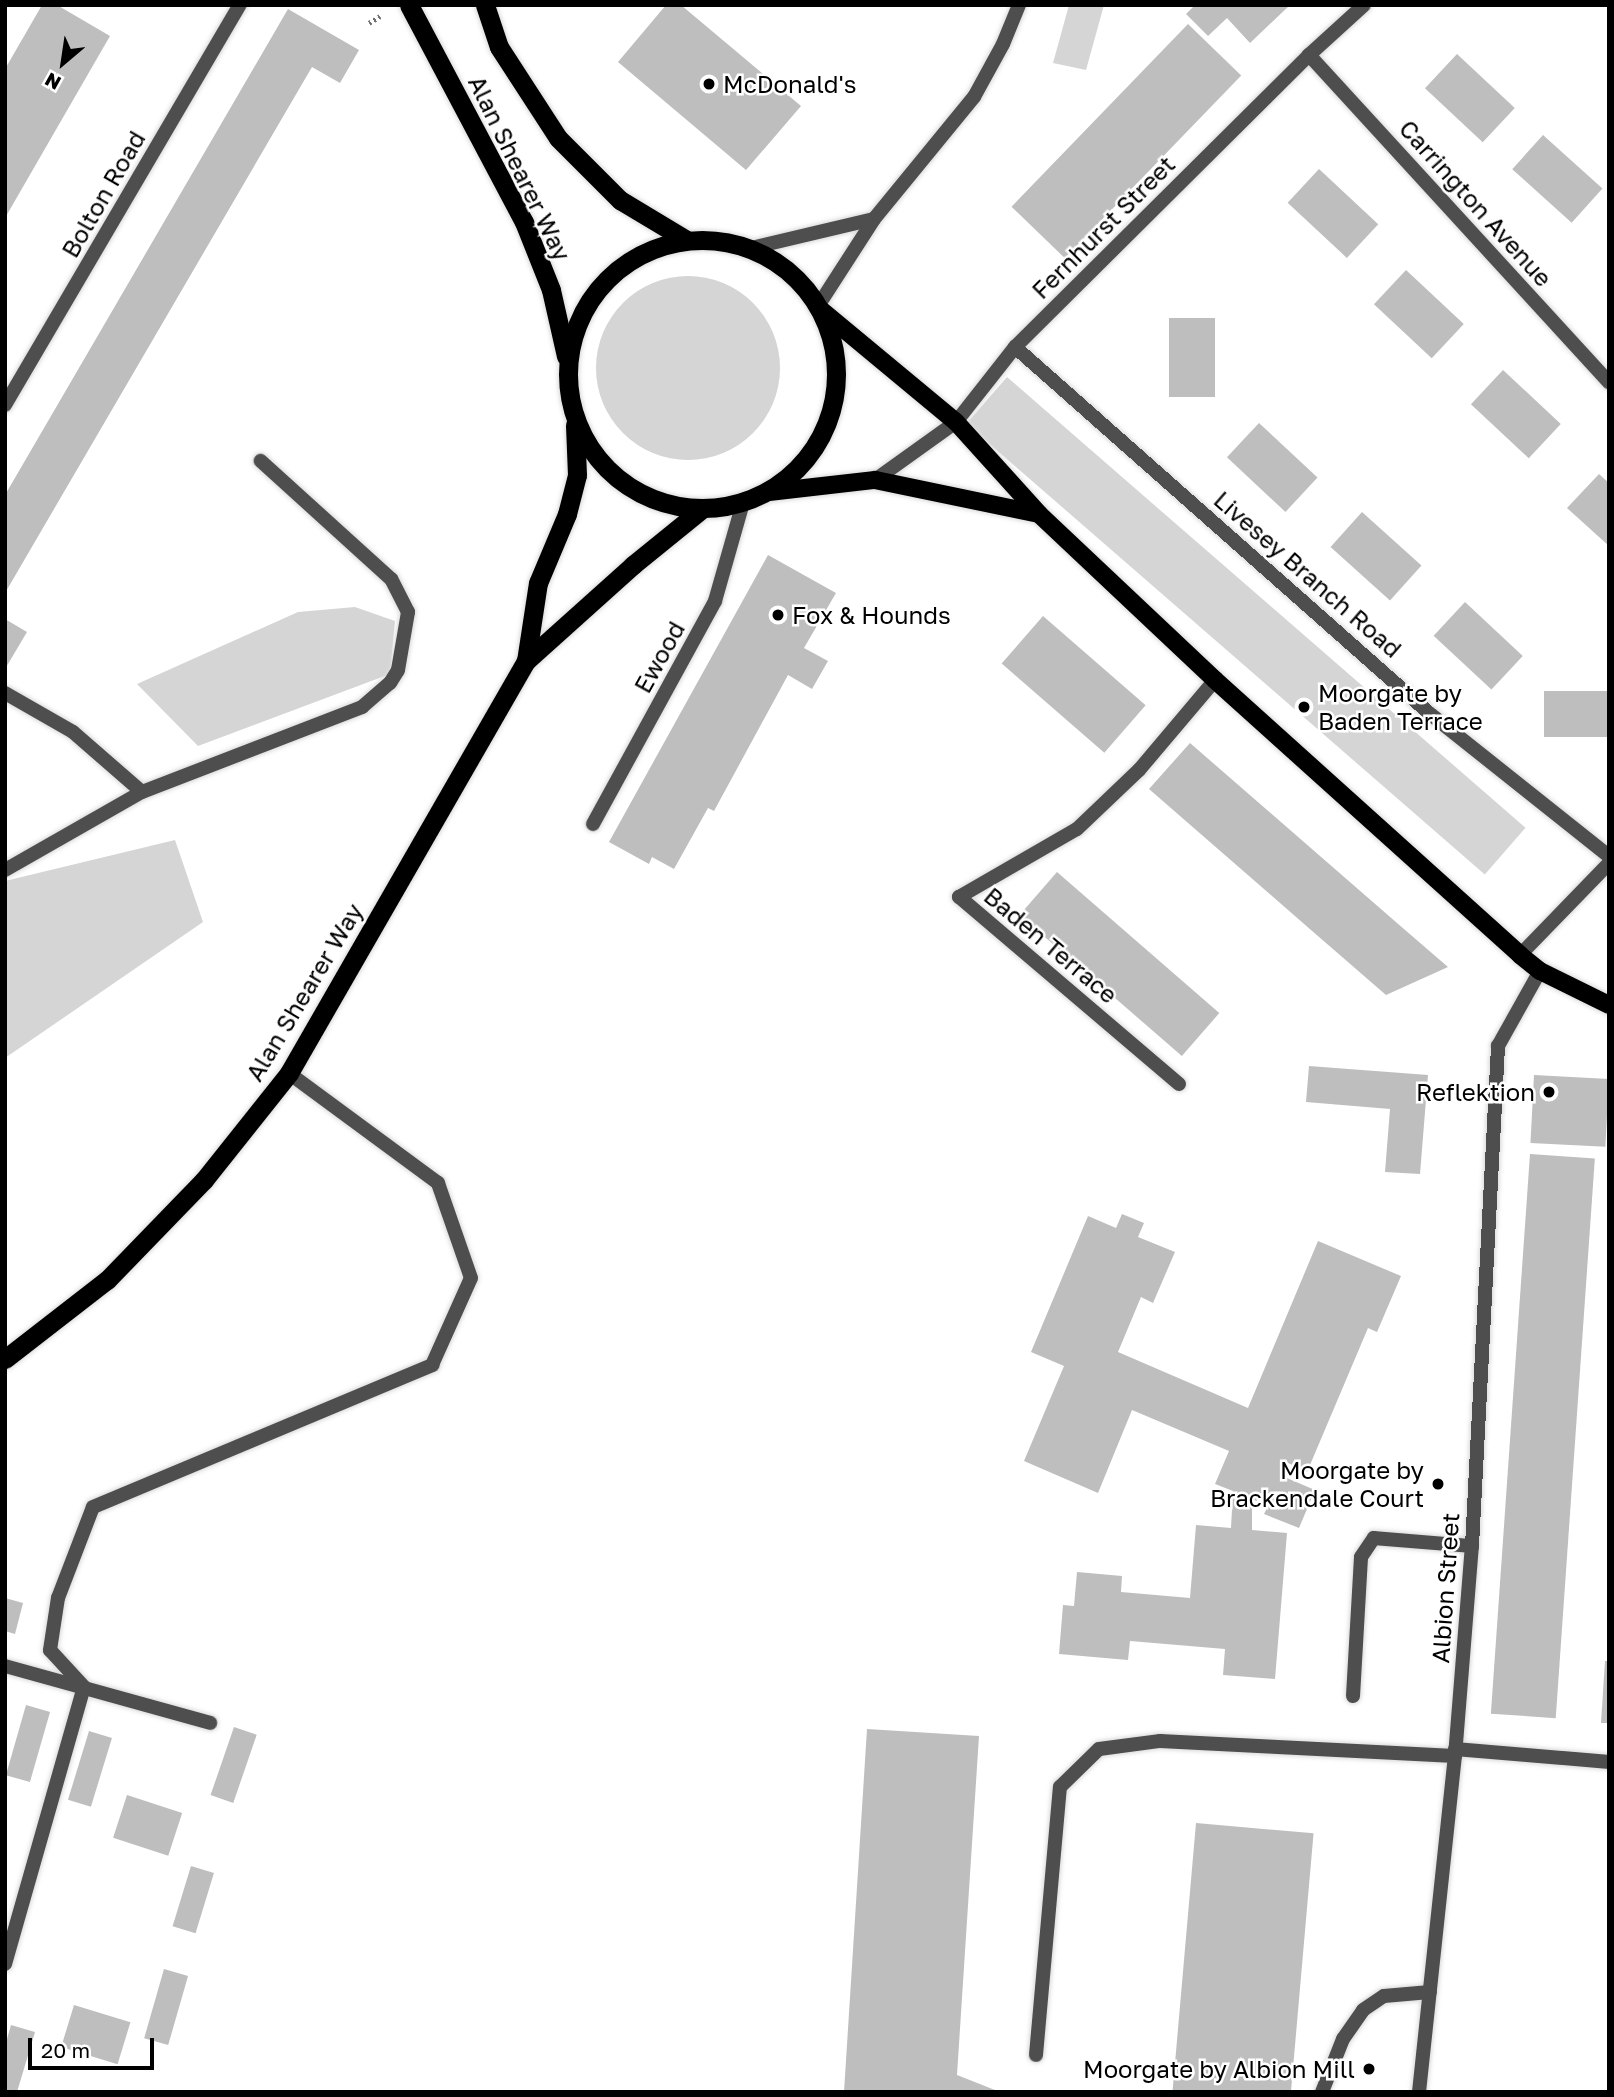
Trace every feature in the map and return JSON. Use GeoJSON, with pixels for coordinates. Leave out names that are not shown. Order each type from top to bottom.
{"type":"FeatureCollection","features":[{"type":"Feature","properties":{"kind":"highway","name":"Alan Shearer Way"},"geometry":{"type":"LineString","coordinates":[[409,5],[524,222],[551,290],[567,360]]}},
{"type":"Feature","properties":{"kind":"highway","name":"Alan Shearer Way"},"geometry":{"type":"LineString","coordinates":[[485,5],[499,47],[558,138],[620,200],[685,239]]}},
{"type":"Feature","properties":{"kind":"highway"},"geometry":{"type":"LineString","coordinates":[[685,239],[719,240],[751,248],[790,271],[820,308],[835,350],[836,391],[825,430],[802,466],[769,492],[743,503],[702,509],[662,504],[626,486],[596,458],[575,424],[567,392],[567,360],[579,316],[604,279],[641,253],[685,239]]}},
{"type":"Feature","properties":{"kind":"highway","name":"Alan Shearer Way"},"geometry":{"type":"LineString","coordinates":[[526,661],[538,583],[566,514],[577,475],[575,424]]}},
{"type":"Feature","properties":{"kind":"highway","name":"Alan Shearer Way"},"geometry":{"type":"LineString","coordinates":[[5,1359],[107,1280],[204,1180],[289,1073],[526,661],[633,565],[702,509]]}},
{"type":"Feature","properties":{"kind":"main road"},"geometry":{"type":"LineString","coordinates":[[820,308],[956,422],[1040,513],[1215,680],[1520,955],[1540,971],[1609,1005]]}},
{"type":"Feature","properties":{"kind":"main road"},"geometry":{"type":"LineString","coordinates":[[769,492],[874,480],[1040,513]]}},
{"type":"Feature","properties":{"kind":"street","name":"Bolton Road"},"geometry":{"type":"LineString","coordinates":[[5,405],[240,5]]}},
{"type":"Feature","properties":{"kind":"street"},"geometry":{"type":"LineString","coordinates":[[820,308],[874,219],[974,97],[1003,44],[1019,5]]}},
{"type":"Feature","properties":{"kind":"street","name":"Fernhurst Street"},"geometry":{"type":"LineString","coordinates":[[874,480],[956,422],[1015,347],[1309,55],[1364,5]]}},
{"type":"Feature","properties":{"kind":"street","name":"Carrington Avenue"},"geometry":{"type":"LineString","coordinates":[[1309,55],[1609,382]]}},
{"type":"Feature","properties":{"kind":"street"},"geometry":{"type":"LineString","coordinates":[[751,248],[874,219]]}},
{"type":"Feature","properties":{"kind":"street","name":"Livesey Branch Road"},"geometry":{"type":"LineString","coordinates":[[1015,347],[1429,713],[1609,856]]}},
{"type":"Feature","properties":{"kind":"street"},"geometry":{"type":"LineString","coordinates":[[5,870],[142,792],[362,706],[390,683],[398,670],[408,612],[391,579],[261,461]]}},
{"type":"Feature","properties":{"kind":"street","name":"Ewood"},"geometry":{"type":"LineString","coordinates":[[593,824],[715,601],[743,503]]}},
{"type":"Feature","properties":{"kind":"street","name":"Baden Terrace"},"geometry":{"type":"LineString","coordinates":[[1179,1084],[959,897],[1077,829],[1139,770],[1215,680]]}},
{"type":"Feature","properties":{"kind":"street"},"geometry":{"type":"LineString","coordinates":[[5,693],[73,732],[142,792]]}},
{"type":"Feature","properties":{"kind":"street"},"geometry":{"type":"LineString","coordinates":[[1520,955],[1609,863]]}},
{"type":"Feature","properties":{"kind":"street","name":"Albion Street"},"geometry":{"type":"LineString","coordinates":[[1419,2092],[1455,1752],[1472,1546],[1498,1046],[1540,971]]}},
{"type":"Feature","properties":{"kind":"street"},"geometry":{"type":"LineString","coordinates":[[84,1687],[50,1650],[58,1598],[93,1507],[432,1365],[471,1278],[439,1183],[289,1073]]}},
{"type":"Feature","properties":{"kind":"street"},"geometry":{"type":"LineString","coordinates":[[1353,1696],[1361,1558],[1374,1538],[1472,1546]]}},
{"type":"Feature","properties":{"kind":"street"},"geometry":{"type":"LineString","coordinates":[[5,1666],[210,1723]]}},
{"type":"Feature","properties":{"kind":"street"},"geometry":{"type":"LineString","coordinates":[[5,1964],[84,1687]]}},
{"type":"Feature","properties":{"kind":"street"},"geometry":{"type":"LineString","coordinates":[[1036,2055],[1060,1787],[1099,1749],[1160,1741],[1455,1752],[1609,1762]]}},
{"type":"Feature","properties":{"kind":"street"},"geometry":{"type":"LineString","coordinates":[[1322,2092],[1343,2039],[1363,2010],[1384,1996],[1430,1992]]}},
{"type":"Feature","properties":{"kind":"shaded area"},"geometry":{"type":"Polygon","coordinates":[[[1069,5],[1104,5],[1086,70],[1053,63],[1069,5]]]}},
{"type":"Feature","properties":{"kind":"shaded area"},"geometry":{"type":"Polygon","coordinates":[[[688,276],[723,283],[753,303],[773,333],[780,368],[773,403],[753,433],[723,453],[688,460],[653,453],[623,433],[603,403],[596,368],[603,333],[623,303],[653,283],[688,276]]]}},
{"type":"Feature","properties":{"kind":"shaded area"},"geometry":{"type":"Polygon","coordinates":[[[1007,377],[1525,828],[1485,875],[966,424],[1007,377]]]}},
{"type":"Feature","properties":{"kind":"shaded area"},"geometry":{"type":"Polygon","coordinates":[[[355,607],[395,621],[390,674],[198,746],[137,684],[298,612],[355,607]]]}},
{"type":"Feature","properties":{"kind":"shaded area"},"geometry":{"type":"Polygon","coordinates":[[[175,840],[203,922],[5,1058],[5,881],[175,840]]]}},
{"type":"Feature","properties":{"kind":"building"},"geometry":{"type":"Polygon","coordinates":[[[42,5],[57,5],[110,36],[5,218],[5,69],[42,5]]]}},
{"type":"Feature","properties":{"kind":"building","name":"McDonald's"},"geometry":{"type":"Polygon","coordinates":[[[666,5],[681,5],[801,106],[746,170],[618,62],[666,5]]]}},
{"type":"Feature","properties":{"kind":"building"},"geometry":{"type":"Polygon","coordinates":[[[1195,5],[1290,5],[1250,43],[1227,18],[1208,36],[1186,14],[1195,5]]]}},
{"type":"Feature","properties":{"kind":"building"},"geometry":{"type":"Polygon","coordinates":[[[288,9],[359,50],[340,83],[312,67],[5,593],[5,495],[288,9]]]}},
{"type":"Feature","properties":{"kind":"building"},"geometry":{"type":"Polygon","coordinates":[[[1188,24],[1241,75],[1065,258],[1012,207],[1188,24]]]}},
{"type":"Feature","properties":{"kind":"building"},"geometry":{"type":"Polygon","coordinates":[[[1457,54],[1515,108],[1483,142],[1425,88],[1457,54]]]}},
{"type":"Feature","properties":{"kind":"building"},"geometry":{"type":"Polygon","coordinates":[[[1543,135],[1602,189],[1572,223],[1512,169],[1543,135]]]}},
{"type":"Feature","properties":{"kind":"building"},"geometry":{"type":"Polygon","coordinates":[[[1319,169],[1378,224],[1347,258],[1288,203],[1319,169]]]}},
{"type":"Feature","properties":{"kind":"building"},"geometry":{"type":"Polygon","coordinates":[[[1406,270],[1464,324],[1432,358],[1374,304],[1406,270]]]}},
{"type":"Feature","properties":{"kind":"building"},"geometry":{"type":"Polygon","coordinates":[[[1169,318],[1215,318],[1215,397],[1169,397],[1169,318]]]}},
{"type":"Feature","properties":{"kind":"building"},"geometry":{"type":"Polygon","coordinates":[[[1503,370],[1561,424],[1529,458],[1471,404],[1503,370]]]}},
{"type":"Feature","properties":{"kind":"building"},"geometry":{"type":"Polygon","coordinates":[[[1259,423],[1318,478],[1285,512],[1227,457],[1259,423]]]}},
{"type":"Feature","properties":{"kind":"building"},"geometry":{"type":"Polygon","coordinates":[[[1599,474],[1609,483],[1609,546],[1567,508],[1599,474]]]}},
{"type":"Feature","properties":{"kind":"building"},"geometry":{"type":"Polygon","coordinates":[[[1362,512],[1421,566],[1390,600],[1331,547],[1362,512]]]}},
{"type":"Feature","properties":{"kind":"building"},"geometry":{"type":"Polygon","coordinates":[[[768,555],[836,593],[804,648],[828,661],[812,689],[788,675],[714,811],[708,808],[674,869],[652,857],[649,864],[609,842],[768,555]]]}},
{"type":"Feature","properties":{"kind":"building"},"geometry":{"type":"Polygon","coordinates":[[[1465,602],[1523,656],[1491,690],[1434,636],[1465,602]]]}},
{"type":"Feature","properties":{"kind":"building"},"geometry":{"type":"Polygon","coordinates":[[[1043,616],[1146,705],[1104,753],[1002,664],[1043,616]]]}},
{"type":"Feature","properties":{"kind":"building"},"geometry":{"type":"Polygon","coordinates":[[[5,619],[27,632],[5,669],[5,619]]]}},
{"type":"Feature","properties":{"kind":"building"},"geometry":{"type":"Polygon","coordinates":[[[1544,691],[1609,691],[1609,737],[1544,737],[1544,691]]]}},
{"type":"Feature","properties":{"kind":"building"},"geometry":{"type":"Polygon","coordinates":[[[1190,743],[1448,967],[1386,995],[1311,930],[1149,789],[1190,743]]]}},
{"type":"Feature","properties":{"kind":"building"},"geometry":{"type":"Polygon","coordinates":[[[1057,872],[1219,1013],[1182,1056],[1020,915],[1057,872]]]}},
{"type":"Feature","properties":{"kind":"building"},"geometry":{"type":"Polygon","coordinates":[[[1309,1066],[1428,1075],[1420,1174],[1385,1172],[1390,1109],[1306,1102],[1309,1066]]]}},
{"type":"Feature","properties":{"kind":"building"},"geometry":{"type":"Polygon","coordinates":[[[1534,1075],[1609,1079],[1605,1147],[1530,1143],[1534,1075]]]}},
{"type":"Feature","properties":{"kind":"building"},"geometry":{"type":"Polygon","coordinates":[[[1530,1154],[1595,1159],[1556,1718],[1491,1714],[1530,1154]]]}},
{"type":"Feature","properties":{"kind":"building"},"geometry":{"type":"Polygon","coordinates":[[[1122,1214],[1144,1223],[1138,1237],[1175,1252],[1153,1303],[1141,1297],[1118,1352],[1248,1408],[1318,1241],[1401,1276],[1377,1332],[1368,1328],[1307,1472],[1288,1463],[1282,1476],[1315,1490],[1299,1528],[1264,1514],[1268,1506],[1252,1499],[1252,1530],[1287,1533],[1275,1679],[1223,1675],[1225,1649],[1130,1641],[1128,1660],[1059,1654],[1063,1605],[1074,1606],[1077,1572],[1122,1576],[1121,1592],[1190,1598],[1196,1525],[1231,1528],[1233,1491],[1215,1484],[1229,1451],[1132,1410],[1098,1493],[1024,1461],[1064,1366],[1031,1352],[1088,1216],[1116,1228],[1122,1214]]]}},
{"type":"Feature","properties":{"kind":"building"},"geometry":{"type":"Polygon","coordinates":[[[5,1598],[23,1603],[15,1634],[5,1631],[5,1598]]]}},
{"type":"Feature","properties":{"kind":"building"},"geometry":{"type":"Polygon","coordinates":[[[1605,1661],[1609,1661],[1609,1723],[1601,1723],[1605,1661]]]}},
{"type":"Feature","properties":{"kind":"building"},"geometry":{"type":"Polygon","coordinates":[[[26,1705],[50,1712],[30,1782],[6,1775],[26,1705]]]}},
{"type":"Feature","properties":{"kind":"building"},"geometry":{"type":"Polygon","coordinates":[[[234,1727],[257,1735],[233,1803],[211,1795],[234,1727]]]}},
{"type":"Feature","properties":{"kind":"building"},"geometry":{"type":"Polygon","coordinates":[[[867,1729],[979,1736],[957,2075],[1000,2092],[844,2092],[867,1729]]]}},
{"type":"Feature","properties":{"kind":"building"},"geometry":{"type":"Polygon","coordinates":[[[89,1731],[112,1738],[91,1807],[68,1800],[89,1731]]]}},
{"type":"Feature","properties":{"kind":"building"},"geometry":{"type":"Polygon","coordinates":[[[127,1795],[182,1813],[168,1856],[113,1838],[127,1795]]]}},
{"type":"Feature","properties":{"kind":"building"},"geometry":{"type":"Polygon","coordinates":[[[1196,1823],[1314,1833],[1291,2092],[1172,2092],[1196,1823]]]}},
{"type":"Feature","properties":{"kind":"building"},"geometry":{"type":"Polygon","coordinates":[[[191,1866],[214,1873],[196,1933],[173,1926],[191,1866]]]}},
{"type":"Feature","properties":{"kind":"building"},"geometry":{"type":"Polygon","coordinates":[[[164,1969],[188,1976],[168,2045],[144,2038],[164,1969]]]}},
{"type":"Feature","properties":{"kind":"building"},"geometry":{"type":"Polygon","coordinates":[[[74,2005],[130,2022],[118,2064],[61,2047],[74,2005]]]}},
{"type":"Feature","properties":{"kind":"building"},"geometry":{"type":"Polygon","coordinates":[[[11,2025],[35,2032],[17,2092],[5,2092],[5,2046],[11,2025]]]}},
{"type":"Feature","properties":{"kind":"place","name":"McDonald's"},"geometry":{"type":"Point","coordinates":[709,84]}},
{"type":"Feature","properties":{"kind":"place","name":"Fox & Hounds"},"geometry":{"type":"Point","coordinates":[778,615]}},
{"type":"Feature","properties":{"kind":"place","name":"Moorgate by Baden Terrace"},"geometry":{"type":"Point","coordinates":[1304,707]}},
{"type":"Feature","properties":{"kind":"place","name":"Reflektion"},"geometry":{"type":"Point","coordinates":[1549,1092]}},
{"type":"Feature","properties":{"kind":"place","name":"Moorgate by Brackendale Court"},"geometry":{"type":"Point","coordinates":[1438,1484]}},
{"type":"Feature","properties":{"kind":"place","name":"Moorgate by Albion Mill"},"geometry":{"type":"Point","coordinates":[1369,2069]}}]}
